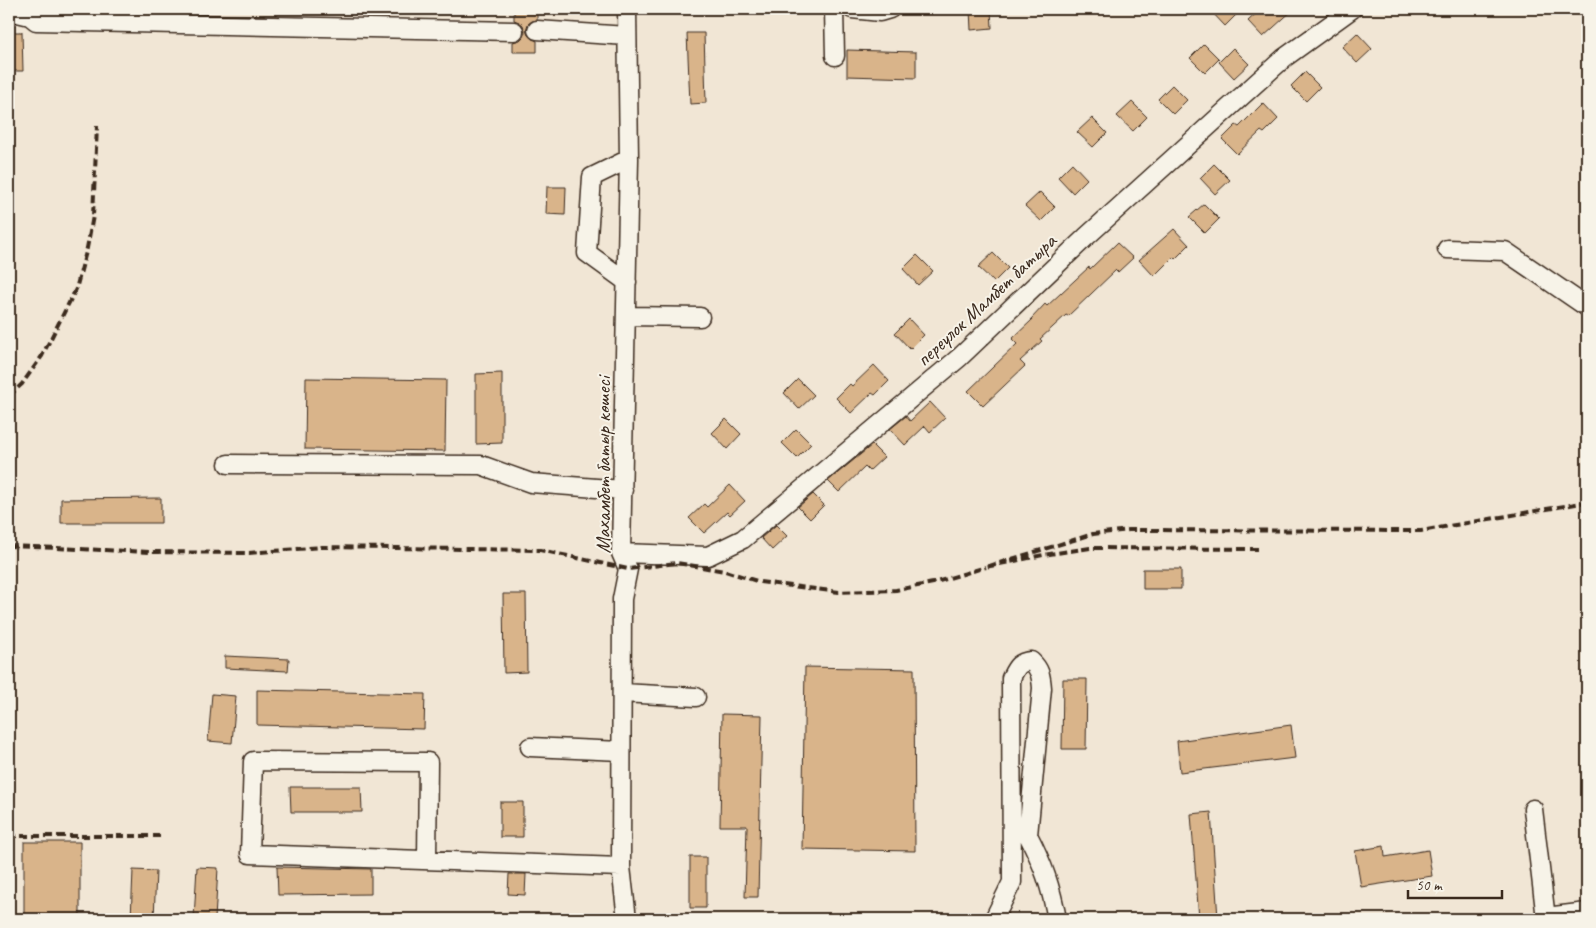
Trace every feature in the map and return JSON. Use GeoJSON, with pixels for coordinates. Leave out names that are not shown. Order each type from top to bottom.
{"type":"FeatureCollection","features":[{"type":"Feature","properties":{"kind":"street","name":"Махамбет батыр көшесі"},"geometry":{"type":"LineString","coordinates":[[627,919],[621,866],[622,599],[628,569],[621,553],[629,159],[628,9]]}},
{"type":"Feature","properties":{"kind":"street"},"geometry":{"type":"LineString","coordinates":[[834,9],[835,56]]}},
{"type":"Feature","properties":{"kind":"street"},"geometry":{"type":"LineString","coordinates":[[852,9],[880,12],[890,9]]}},
{"type":"Feature","properties":{"kind":"street","name":"переулок Мамбет батыра"},"geometry":{"type":"LineString","coordinates":[[621,553],[708,556],[743,539],[960,357],[1086,237],[1284,58],[1352,9]]}},
{"type":"Feature","properties":{"kind":"street"},"geometry":{"type":"LineString","coordinates":[[9,11],[30,16],[36,21],[514,31]]}},
{"type":"Feature","properties":{"kind":"street"},"geometry":{"type":"LineString","coordinates":[[537,30],[627,36]]}},
{"type":"Feature","properties":{"kind":"street"},"geometry":{"type":"LineString","coordinates":[[626,282],[587,253],[592,177],[629,159]]}},
{"type":"Feature","properties":{"kind":"street"},"geometry":{"type":"LineString","coordinates":[[1447,249],[1505,251],[1587,307]]}},
{"type":"Feature","properties":{"kind":"street"},"geometry":{"type":"LineString","coordinates":[[626,316],[700,317]]}},
{"type":"Feature","properties":{"kind":"street"},"geometry":{"type":"LineString","coordinates":[[228,464],[481,465],[531,483],[623,490]]}},
{"type":"Feature","properties":{"kind":"street"},"geometry":{"type":"LineString","coordinates":[[994,919],[1012,882],[1011,678],[1017,665],[1024,661],[1031,661],[1037,666],[1040,673],[1042,688],[1028,835],[1052,891],[1057,919]]}},
{"type":"Feature","properties":{"kind":"street"},"geometry":{"type":"LineString","coordinates":[[622,693],[696,697]]}},
{"type":"Feature","properties":{"kind":"street"},"geometry":{"type":"LineString","coordinates":[[530,748],[622,751]]}},
{"type":"Feature","properties":{"kind":"street"},"geometry":{"type":"LineString","coordinates":[[427,860],[428,762],[253,762],[250,854],[427,860],[621,866]]}},
{"type":"Feature","properties":{"kind":"street"},"geometry":{"type":"LineString","coordinates":[[1533,809],[1546,918],[1587,912]]}},
{"type":"Feature","properties":{"kind":"building"},"geometry":{"type":"Polygon","coordinates":[[[514,9],[537,9],[537,20],[528,24],[526,30],[531,38],[537,41],[537,52],[513,52],[513,42],[520,40],[525,32],[523,25],[514,20],[514,9]]]}},
{"type":"Feature","properties":{"kind":"building"},"geometry":{"type":"Polygon","coordinates":[[[970,9],[991,9],[992,28],[971,30],[970,9]]]}},
{"type":"Feature","properties":{"kind":"building"},"geometry":{"type":"Polygon","coordinates":[[[1209,9],[1242,9],[1225,26],[1209,9]]]}},
{"type":"Feature","properties":{"kind":"building"},"geometry":{"type":"Polygon","coordinates":[[[1261,9],[1294,9],[1263,37],[1248,21],[1261,9]]]}},
{"type":"Feature","properties":{"kind":"building"},"geometry":{"type":"Polygon","coordinates":[[[9,32],[22,32],[23,71],[9,71],[9,32]]]}},
{"type":"Feature","properties":{"kind":"building"},"geometry":{"type":"Polygon","coordinates":[[[687,33],[704,33],[706,103],[690,104],[687,33]]]}},
{"type":"Feature","properties":{"kind":"building"},"geometry":{"type":"Polygon","coordinates":[[[1357,33],[1372,49],[1357,63],[1342,47],[1357,33]]]}},
{"type":"Feature","properties":{"kind":"building"},"geometry":{"type":"Polygon","coordinates":[[[1204,44],[1219,59],[1205,73],[1190,58],[1204,44]]]}},
{"type":"Feature","properties":{"kind":"building"},"geometry":{"type":"Polygon","coordinates":[[[1233,48],[1249,64],[1234,78],[1219,62],[1233,48]]]}},
{"type":"Feature","properties":{"kind":"building"},"geometry":{"type":"Polygon","coordinates":[[[847,50],[916,52],[916,78],[847,76],[847,50]]]}},
{"type":"Feature","properties":{"kind":"building"},"geometry":{"type":"Polygon","coordinates":[[[1305,72],[1320,87],[1306,101],[1291,86],[1305,72]]]}},
{"type":"Feature","properties":{"kind":"building"},"geometry":{"type":"Polygon","coordinates":[[[1172,85],[1187,100],[1173,114],[1158,99],[1172,85]]]}},
{"type":"Feature","properties":{"kind":"building"},"geometry":{"type":"Polygon","coordinates":[[[1132,102],[1147,117],[1133,131],[1117,116],[1132,102]]]}},
{"type":"Feature","properties":{"kind":"building"},"geometry":{"type":"Polygon","coordinates":[[[1263,103],[1278,119],[1264,133],[1261,131],[1237,154],[1222,139],[1236,125],[1239,127],[1263,103]]]}},
{"type":"Feature","properties":{"kind":"building"},"geometry":{"type":"Polygon","coordinates":[[[1092,118],[1107,133],[1093,147],[1077,132],[1092,118]]]}},
{"type":"Feature","properties":{"kind":"building"},"geometry":{"type":"Polygon","coordinates":[[[1072,163],[1087,179],[1073,193],[1058,177],[1072,163]]]}},
{"type":"Feature","properties":{"kind":"building"},"geometry":{"type":"Polygon","coordinates":[[[1214,164],[1230,180],[1215,194],[1200,178],[1214,164]]]}},
{"type":"Feature","properties":{"kind":"building"},"geometry":{"type":"Polygon","coordinates":[[[547,187],[566,187],[565,215],[546,214],[547,187]]]}},
{"type":"Feature","properties":{"kind":"building"},"geometry":{"type":"Polygon","coordinates":[[[1040,192],[1055,207],[1041,221],[1025,206],[1040,192]]]}},
{"type":"Feature","properties":{"kind":"building"},"geometry":{"type":"Polygon","coordinates":[[[1204,204],[1219,219],[1205,233],[1189,217],[1204,204]]]}},
{"type":"Feature","properties":{"kind":"building"},"geometry":{"type":"Polygon","coordinates":[[[1174,229],[1189,245],[1175,259],[1173,257],[1154,276],[1139,260],[1174,229]]]}},
{"type":"Feature","properties":{"kind":"building"},"geometry":{"type":"Polygon","coordinates":[[[1117,243],[1133,258],[1118,272],[1116,270],[1068,316],[1066,315],[1040,339],[1042,341],[1020,361],[1025,366],[983,406],[968,391],[1017,344],[1012,339],[1032,320],[1045,304],[1047,306],[1117,243]]]}},
{"type":"Feature","properties":{"kind":"building"},"geometry":{"type":"Polygon","coordinates":[[[993,253],[1008,268],[994,282],[978,267],[993,253]]]}},
{"type":"Feature","properties":{"kind":"building"},"geometry":{"type":"Polygon","coordinates":[[[917,255],[933,271],[918,285],[903,269],[917,255]]]}},
{"type":"Feature","properties":{"kind":"building"},"geometry":{"type":"Polygon","coordinates":[[[909,319],[924,335],[910,349],[895,333],[909,319]]]}},
{"type":"Feature","properties":{"kind":"building"},"geometry":{"type":"Polygon","coordinates":[[[874,365],[889,381],[875,395],[872,393],[851,413],[836,398],[874,365]]]}},
{"type":"Feature","properties":{"kind":"building"},"geometry":{"type":"Polygon","coordinates":[[[502,373],[502,443],[476,444],[476,374],[502,373]]]}},
{"type":"Feature","properties":{"kind":"building"},"geometry":{"type":"Polygon","coordinates":[[[306,378],[446,380],[445,451],[305,449],[306,378]]]}},
{"type":"Feature","properties":{"kind":"building"},"geometry":{"type":"Polygon","coordinates":[[[798,379],[814,395],[799,409],[784,393],[798,379]]]}},
{"type":"Feature","properties":{"kind":"building"},"geometry":{"type":"Polygon","coordinates":[[[930,402],[945,418],[930,432],[925,426],[905,445],[890,429],[906,416],[910,421],[930,402]]]}},
{"type":"Feature","properties":{"kind":"building"},"geometry":{"type":"Polygon","coordinates":[[[726,419],[741,434],[727,449],[712,433],[726,419]]]}},
{"type":"Feature","properties":{"kind":"building"},"geometry":{"type":"Polygon","coordinates":[[[796,429],[811,444],[797,458],[782,443],[796,429]]]}},
{"type":"Feature","properties":{"kind":"building"},"geometry":{"type":"Polygon","coordinates":[[[872,445],[884,457],[869,471],[865,467],[839,492],[828,481],[872,445]]]}},
{"type":"Feature","properties":{"kind":"building"},"geometry":{"type":"Polygon","coordinates":[[[730,485],[745,501],[730,515],[727,512],[704,533],[689,518],[704,504],[707,507],[730,485]]]}},
{"type":"Feature","properties":{"kind":"building"},"geometry":{"type":"Polygon","coordinates":[[[813,494],[824,505],[810,519],[798,507],[813,494]]]}},
{"type":"Feature","properties":{"kind":"building"},"geometry":{"type":"Polygon","coordinates":[[[161,498],[161,523],[61,523],[61,499],[161,498]]]}},
{"type":"Feature","properties":{"kind":"building"},"geometry":{"type":"Polygon","coordinates":[[[776,525],[787,536],[772,550],[761,538],[776,525]]]}},
{"type":"Feature","properties":{"kind":"building"},"geometry":{"type":"Polygon","coordinates":[[[1143,569],[1181,569],[1181,589],[1143,589],[1143,569]]]}},
{"type":"Feature","properties":{"kind":"building"},"geometry":{"type":"Polygon","coordinates":[[[503,594],[526,594],[527,672],[504,673],[503,594]]]}},
{"type":"Feature","properties":{"kind":"building"},"geometry":{"type":"Polygon","coordinates":[[[225,656],[289,659],[288,671],[225,668],[225,656]]]}},
{"type":"Feature","properties":{"kind":"building"},"geometry":{"type":"Polygon","coordinates":[[[805,667],[914,669],[915,851],[802,849],[805,667]]]}},
{"type":"Feature","properties":{"kind":"building"},"geometry":{"type":"Polygon","coordinates":[[[1063,679],[1087,679],[1086,749],[1062,749],[1063,679]]]}},
{"type":"Feature","properties":{"kind":"building"},"geometry":{"type":"Polygon","coordinates":[[[257,690],[425,694],[424,729],[257,725],[257,690]]]}},
{"type":"Feature","properties":{"kind":"building"},"geometry":{"type":"Polygon","coordinates":[[[212,694],[236,696],[232,743],[208,741],[212,694]]]}},
{"type":"Feature","properties":{"kind":"building"},"geometry":{"type":"Polygon","coordinates":[[[722,714],[762,715],[758,897],[745,897],[747,826],[720,826],[722,714]]]}},
{"type":"Feature","properties":{"kind":"building"},"geometry":{"type":"Polygon","coordinates":[[[1291,725],[1295,758],[1180,772],[1177,741],[1291,725]]]}},
{"type":"Feature","properties":{"kind":"building"},"geometry":{"type":"Polygon","coordinates":[[[290,787],[361,787],[362,812],[291,812],[290,787]]]}},
{"type":"Feature","properties":{"kind":"building"},"geometry":{"type":"Polygon","coordinates":[[[500,802],[523,802],[523,837],[500,837],[500,802]]]}},
{"type":"Feature","properties":{"kind":"building"},"geometry":{"type":"Polygon","coordinates":[[[1211,812],[1218,919],[1199,919],[1191,814],[1211,812]]]}},
{"type":"Feature","properties":{"kind":"building"},"geometry":{"type":"Polygon","coordinates":[[[24,842],[80,842],[80,919],[24,919],[24,842]]]}},
{"type":"Feature","properties":{"kind":"building"},"geometry":{"type":"Polygon","coordinates":[[[1384,846],[1385,857],[1428,850],[1432,876],[1361,887],[1355,851],[1384,846]]]}},
{"type":"Feature","properties":{"kind":"building"},"geometry":{"type":"Polygon","coordinates":[[[690,857],[706,857],[706,908],[690,908],[690,857]]]}},
{"type":"Feature","properties":{"kind":"building"},"geometry":{"type":"Polygon","coordinates":[[[197,867],[218,868],[215,919],[194,919],[197,867]]]}},
{"type":"Feature","properties":{"kind":"building"},"geometry":{"type":"Polygon","coordinates":[[[277,867],[371,869],[371,894],[278,895],[277,867]]]}},
{"type":"Feature","properties":{"kind":"building"},"geometry":{"type":"Polygon","coordinates":[[[133,870],[156,871],[154,919],[131,919],[133,870]]]}},
{"type":"Feature","properties":{"kind":"building"},"geometry":{"type":"Polygon","coordinates":[[[509,874],[526,874],[525,895],[508,894],[509,874]]]}},
{"type":"Feature","properties":{"kind":"railway"},"geometry":{"type":"LineString","coordinates":[[9,396],[22,384],[42,356],[76,289],[93,216],[97,126]]}},
{"type":"Feature","properties":{"kind":"railway"},"geometry":{"type":"LineString","coordinates":[[1258,549],[1090,548],[1043,555],[986,567],[1093,534],[1129,530],[1421,531],[1587,502]]}},
{"type":"Feature","properties":{"kind":"railway"},"geometry":{"type":"LineString","coordinates":[[9,546],[150,552],[249,553],[322,547],[540,550],[628,569],[677,563],[725,571],[760,582],[839,592],[896,590],[933,583],[986,567]]}},
{"type":"Feature","properties":{"kind":"railway"},"geometry":{"type":"LineString","coordinates":[[9,836],[160,836]]}}]}
